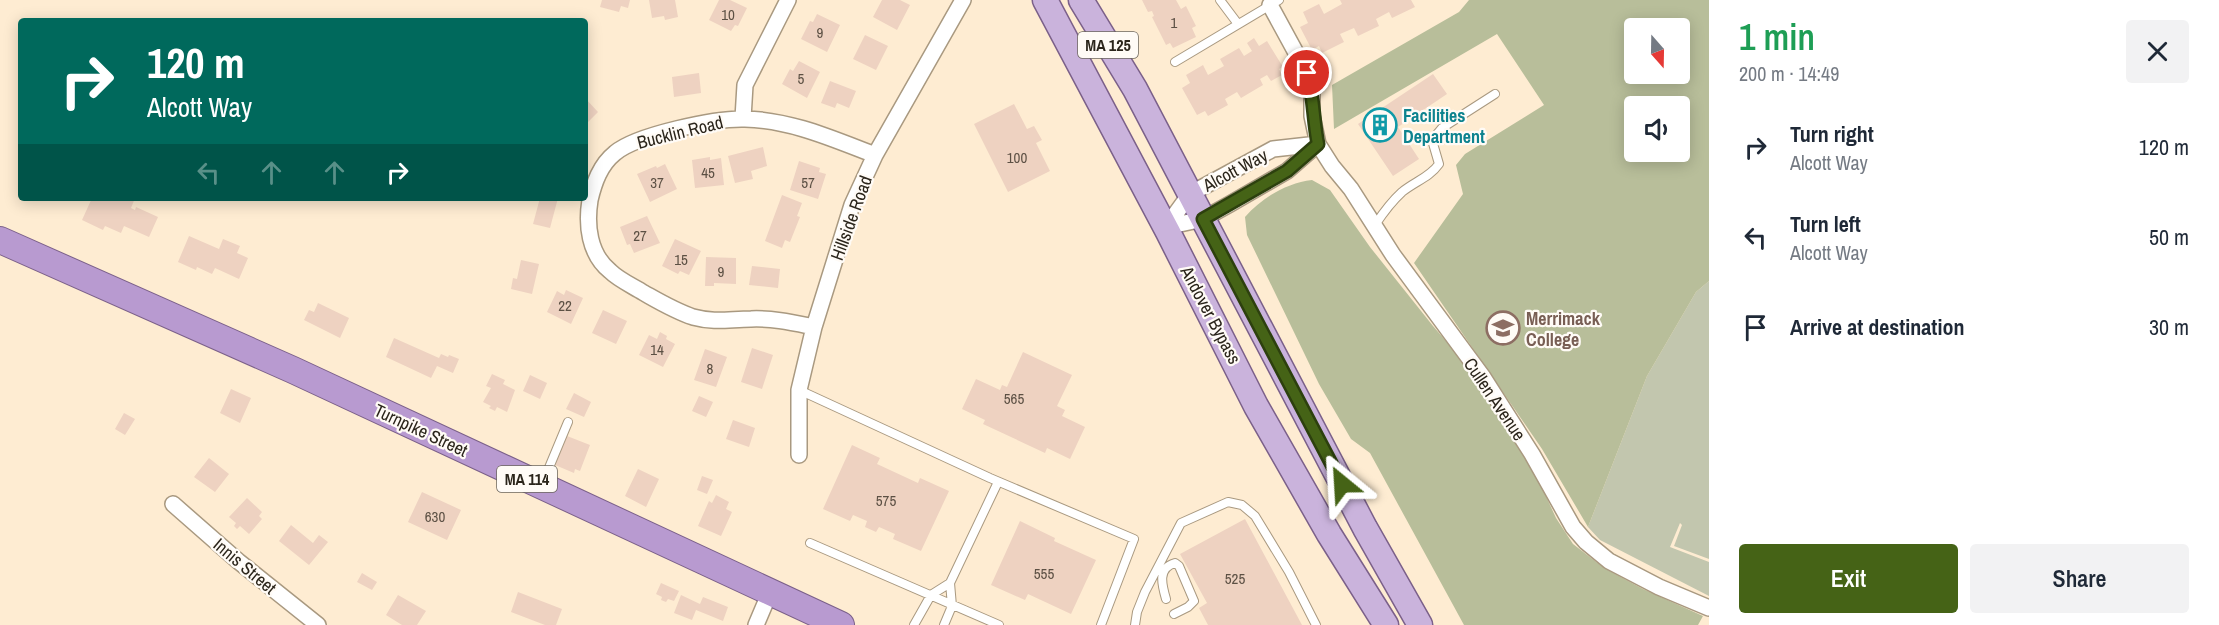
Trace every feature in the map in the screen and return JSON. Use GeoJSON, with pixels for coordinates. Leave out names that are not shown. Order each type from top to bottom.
{"type":"FeatureCollection","features":[{"type":"Feature","properties":{"kind":"highway","name":"Turnpike Street"},"geometry":{"type":"LineString","coordinates":[[0,240],[292,370],[841,625]]}},
{"type":"Feature","properties":{"kind":"main road","name":"Andover Bypass"},"geometry":{"type":"LineString","coordinates":[[1045,0],[1166,227],[1276,441],[1329,534],[1386,625]]}},
{"type":"Feature","properties":{"kind":"main road","name":"Andover Bypass"},"geometry":{"type":"LineString","coordinates":[[1081,0],[1135,90],[1356,510],[1420,625]]}},
{"type":"Feature","properties":{"kind":"street"},"geometry":{"type":"LineString","coordinates":[[743,118],[745,85],[788,0]]}},
{"type":"Feature","properties":{"kind":"street","name":"Hillside Road"},"geometry":{"type":"LineString","coordinates":[[799,455],[799,390],[814,327],[852,205],[875,155],[963,0]]}},
{"type":"Feature","properties":{"kind":"street"},"geometry":{"type":"LineString","coordinates":[[1274,2],[1307,73],[1312,90],[1312,116],[1318,144]]}},
{"type":"Feature","properties":{"kind":"street","name":"Bucklin Road"},"geometry":{"type":"LineString","coordinates":[[814,327],[782,321],[751,319],[724,322],[694,317],[666,306],[609,271],[596,254],[589,234],[588,216],[599,172],[614,154],[635,141],[659,133],[743,118],[792,125],[875,155]]}},
{"type":"Feature","properties":{"kind":"street","name":"Alcott Way"},"geometry":{"type":"LineString","coordinates":[[1166,227],[1190,194],[1273,149],[1318,144]]}},
{"type":"Feature","properties":{"kind":"street","name":"Alcott Way"},"geometry":{"type":"LineString","coordinates":[[1166,227],[1203,219],[1287,171],[1318,144]]}},
{"type":"Feature","properties":{"kind":"street","name":"Cullen Avenue"},"geometry":{"type":"LineString","coordinates":[[1318,144],[1351,189],[1427,304],[1483,377],[1532,454],[1562,509],[1586,542],[1600,555],[1626,571],[1709,609]]}},
{"type":"Feature","properties":{"kind":"street","name":"Innis Street"},"geometry":{"type":"LineString","coordinates":[[173,504],[238,561],[318,625]]}},
{"type":"Feature","properties":{"kind":"street"},"geometry":{"type":"LineString","coordinates":[[756,625],[770,592]]}},
{"type":"Feature","properties":{"kind":"lane"},"geometry":{"type":"LineString","coordinates":[[1220,0],[1238,24]]}},
{"type":"Feature","properties":{"kind":"lane"},"geometry":{"type":"LineString","coordinates":[[1174,62],[1274,2]]}},
{"type":"Feature","properties":{"kind":"lane"},"geometry":{"type":"LineString","coordinates":[[1375,225],[1385,209],[1402,192],[1434,171],[1439,164],[1432,140],[1442,128],[1495,94]]}},
{"type":"Feature","properties":{"kind":"lane"},"geometry":{"type":"LineString","coordinates":[[799,390],[998,482],[1134,539],[1101,625]]}},
{"type":"Feature","properties":{"kind":"lane"},"geometry":{"type":"LineString","coordinates":[[541,486],[568,422]]}},
{"type":"Feature","properties":{"kind":"lane"},"geometry":{"type":"LineString","coordinates":[[944,625],[952,606],[950,584],[998,482]]}},
{"type":"Feature","properties":{"kind":"lane"},"geometry":{"type":"LineString","coordinates":[[1135,625],[1137,612],[1146,592],[1181,523],[1228,502],[1242,505],[1255,516],[1289,572],[1316,625]]}},
{"type":"Feature","properties":{"kind":"lane"},"geometry":{"type":"LineString","coordinates":[[810,543],[999,625]]}},
{"type":"Feature","properties":{"kind":"lane"},"geometry":{"type":"LineString","coordinates":[[1166,599],[1162,583],[1163,573],[1168,565],[1175,563],[1179,566],[1194,601],[1174,614]]}},
{"type":"Feature","properties":{"kind":"lane"},"geometry":{"type":"LineString","coordinates":[[914,625],[931,595],[950,584]]}},
{"type":"Feature","properties":{"kind":"green space"},"geometry":{"type":"Polygon","coordinates":[[[1469,0],[1709,0],[1709,281],[1696,292],[1647,376],[1588,527],[1542,449],[1414,263],[1463,194],[1456,165],[1465,154],[1544,105],[1497,34],[1334,129],[1332,85],[1459,12],[1469,0]]]}},
{"type":"Feature","properties":{"kind":"green space"},"geometry":{"type":"Polygon","coordinates":[[[1312,180],[1330,190],[1370,247],[1470,369],[1533,468],[1556,518],[1573,544],[1604,568],[1643,589],[1703,616],[1698,625],[1464,625],[1370,453],[1351,439],[1319,384],[1247,235],[1245,217],[1259,204],[1275,192],[1293,184],[1312,180]]]}},
{"type":"Feature","properties":{"kind":"green space"},"geometry":{"type":"Polygon","coordinates":[[[1709,281],[1709,559],[1674,546],[1682,525],[1680,523],[1670,547],[1709,562],[1709,596],[1600,540],[1588,527],[1647,376],[1696,292],[1709,281]]]}},
{"type":"Feature","properties":{"kind":"building"},"geometry":{"type":"Polygon","coordinates":[[[602,0],[630,0],[628,8],[621,6],[619,12],[600,7],[602,0]]]}},
{"type":"Feature","properties":{"kind":"building"},"geometry":{"type":"Polygon","coordinates":[[[649,0],[675,0],[678,17],[665,20],[664,16],[652,18],[649,0]]]}},
{"type":"Feature","properties":{"kind":"building"},"geometry":{"type":"Polygon","coordinates":[[[719,0],[730,0],[747,8],[738,26],[735,25],[731,31],[709,20],[719,0]]]}},
{"type":"Feature","properties":{"kind":"building"},"geometry":{"type":"Polygon","coordinates":[[[882,0],[900,0],[910,5],[897,30],[873,17],[882,0]]]}},
{"type":"Feature","properties":{"kind":"building"},"geometry":{"type":"Polygon","coordinates":[[[1142,0],[1176,0],[1181,9],[1186,6],[1196,26],[1192,28],[1196,37],[1173,48],[1170,43],[1166,45],[1152,17],[1154,16],[1152,11],[1148,12],[1142,0]]]}},
{"type":"Feature","properties":{"kind":"building"},"geometry":{"type":"Polygon","coordinates":[[[1340,0],[1411,0],[1415,7],[1392,18],[1389,12],[1376,19],[1379,26],[1358,36],[1354,28],[1340,34],[1344,42],[1322,53],[1319,46],[1312,50],[1300,27],[1308,23],[1303,12],[1319,4],[1324,14],[1342,4],[1340,0]]]}},
{"type":"Feature","properties":{"kind":"building"},"geometry":{"type":"Polygon","coordinates":[[[817,14],[840,25],[827,52],[801,39],[810,21],[813,22],[817,14]]]}},
{"type":"Feature","properties":{"kind":"building"},"geometry":{"type":"Polygon","coordinates":[[[865,35],[888,46],[876,70],[853,59],[865,35]]]}},
{"type":"Feature","properties":{"kind":"building"},"geometry":{"type":"Polygon","coordinates":[[[1254,38],[1259,46],[1267,41],[1283,67],[1279,69],[1282,75],[1271,81],[1267,75],[1260,79],[1263,85],[1241,98],[1237,92],[1225,99],[1228,105],[1208,116],[1205,111],[1197,115],[1182,88],[1190,83],[1186,75],[1203,65],[1208,75],[1224,66],[1220,59],[1239,48],[1244,56],[1252,51],[1247,43],[1254,38]]]}},
{"type":"Feature","properties":{"kind":"building"},"geometry":{"type":"Polygon","coordinates":[[[799,61],[820,72],[807,98],[782,84],[790,69],[793,71],[799,61]]]}},
{"type":"Feature","properties":{"kind":"building"},"geometry":{"type":"Polygon","coordinates":[[[699,73],[701,93],[674,97],[672,77],[699,73]]]}},
{"type":"Feature","properties":{"kind":"building","name":"Facilities Department"},"geometry":{"type":"Polygon","coordinates":[[[1433,74],[1447,94],[1398,127],[1419,159],[1393,176],[1358,124],[1433,74]]]}},
{"type":"Feature","properties":{"kind":"building"},"geometry":{"type":"Polygon","coordinates":[[[830,81],[856,91],[849,108],[837,103],[835,108],[821,103],[830,81]]]}},
{"type":"Feature","properties":{"kind":"building"},"geometry":{"type":"Polygon","coordinates":[[[588,101],[598,112],[588,122],[588,101]]]}},
{"type":"Feature","properties":{"kind":"building"},"geometry":{"type":"Polygon","coordinates":[[[1014,104],[1027,129],[1034,126],[1042,140],[1036,143],[1050,171],[1008,192],[974,124],[1014,104]]]}},
{"type":"Feature","properties":{"kind":"building"},"geometry":{"type":"Polygon","coordinates":[[[763,147],[767,166],[751,171],[753,179],[735,183],[728,156],[763,147]]]}},
{"type":"Feature","properties":{"kind":"building"},"geometry":{"type":"Polygon","coordinates":[[[710,157],[710,160],[721,158],[724,185],[695,188],[692,160],[710,157]]]}},
{"type":"Feature","properties":{"kind":"building"},"geometry":{"type":"Polygon","coordinates":[[[799,161],[820,168],[819,172],[826,174],[818,199],[790,190],[799,161]]]}},
{"type":"Feature","properties":{"kind":"building"},"geometry":{"type":"Polygon","coordinates":[[[665,164],[677,189],[650,202],[637,174],[665,164]]]}},
{"type":"Feature","properties":{"kind":"building"},"geometry":{"type":"Polygon","coordinates":[[[782,195],[802,203],[797,216],[800,217],[790,242],[785,240],[782,248],[765,241],[782,195]]]}},
{"type":"Feature","properties":{"kind":"building"},"geometry":{"type":"Polygon","coordinates":[[[91,201],[134,201],[131,208],[135,210],[136,207],[158,217],[149,237],[124,226],[121,233],[105,226],[103,230],[82,220],[91,201]]]}},
{"type":"Feature","properties":{"kind":"building"},"geometry":{"type":"Polygon","coordinates":[[[539,201],[557,201],[550,228],[533,224],[539,201]]]}},
{"type":"Feature","properties":{"kind":"building"},"geometry":{"type":"Polygon","coordinates":[[[647,216],[660,243],[634,253],[630,244],[627,245],[620,227],[647,216]]]}},
{"type":"Feature","properties":{"kind":"building"},"geometry":{"type":"Polygon","coordinates":[[[189,236],[219,249],[223,239],[240,246],[237,253],[248,258],[239,279],[215,268],[212,274],[178,262],[189,236]]]}},
{"type":"Feature","properties":{"kind":"building"},"geometry":{"type":"Polygon","coordinates":[[[675,239],[701,251],[689,275],[680,271],[678,274],[662,266],[675,239]]]}},
{"type":"Feature","properties":{"kind":"building"},"geometry":{"type":"Polygon","coordinates":[[[706,257],[736,258],[736,284],[714,283],[714,286],[705,286],[706,257]]]}},
{"type":"Feature","properties":{"kind":"building"},"geometry":{"type":"Polygon","coordinates":[[[521,260],[539,264],[532,294],[511,289],[513,278],[517,279],[521,260]]]}},
{"type":"Feature","properties":{"kind":"building"},"geometry":{"type":"Polygon","coordinates":[[[752,266],[780,269],[778,288],[749,285],[752,266]]]}},
{"type":"Feature","properties":{"kind":"building"},"geometry":{"type":"Polygon","coordinates":[[[566,290],[583,298],[571,324],[547,312],[557,291],[564,295],[566,290]]]}},
{"type":"Feature","properties":{"kind":"building"},"geometry":{"type":"Polygon","coordinates":[[[318,303],[349,318],[340,338],[304,320],[309,310],[314,312],[318,303]]]}},
{"type":"Feature","properties":{"kind":"building"},"geometry":{"type":"Polygon","coordinates":[[[603,310],[627,321],[616,344],[592,333],[603,310]]]}},
{"type":"Feature","properties":{"kind":"building"},"geometry":{"type":"Polygon","coordinates":[[[660,332],[675,344],[663,367],[639,355],[649,335],[657,339],[660,332]]]}},
{"type":"Feature","properties":{"kind":"building"},"geometry":{"type":"Polygon","coordinates":[[[394,338],[439,358],[441,354],[459,359],[453,373],[437,366],[431,378],[386,357],[394,338]]]}},
{"type":"Feature","properties":{"kind":"building"},"geometry":{"type":"Polygon","coordinates":[[[752,348],[773,355],[762,389],[741,382],[752,348]]]}},
{"type":"Feature","properties":{"kind":"building"},"geometry":{"type":"Polygon","coordinates":[[[705,349],[727,357],[716,387],[694,380],[705,349]]]}},
{"type":"Feature","properties":{"kind":"building"},"geometry":{"type":"Polygon","coordinates":[[[1023,352],[1072,375],[1057,406],[1065,410],[1062,416],[1085,427],[1070,459],[1047,448],[1045,453],[983,424],[985,420],[962,409],[976,379],[1000,390],[1002,385],[1007,387],[1023,352]]]}},
{"type":"Feature","properties":{"kind":"building"},"geometry":{"type":"Polygon","coordinates":[[[492,374],[505,380],[503,384],[515,390],[507,412],[497,407],[495,411],[483,402],[491,388],[486,386],[492,374]]]}},
{"type":"Feature","properties":{"kind":"building"},"geometry":{"type":"Polygon","coordinates":[[[530,375],[547,383],[540,399],[523,391],[530,375]]]}},
{"type":"Feature","properties":{"kind":"building"},"geometry":{"type":"Polygon","coordinates":[[[231,389],[251,398],[240,423],[220,413],[231,389]]]}},
{"type":"Feature","properties":{"kind":"building"},"geometry":{"type":"Polygon","coordinates":[[[574,393],[591,402],[584,417],[566,409],[574,393]]]}},
{"type":"Feature","properties":{"kind":"building"},"geometry":{"type":"Polygon","coordinates":[[[699,396],[713,402],[706,417],[692,411],[699,396]]]}},
{"type":"Feature","properties":{"kind":"building"},"geometry":{"type":"Polygon","coordinates":[[[124,413],[135,419],[125,435],[115,429],[124,413]]]}},
{"type":"Feature","properties":{"kind":"building"},"geometry":{"type":"Polygon","coordinates":[[[733,420],[755,428],[749,447],[726,439],[733,420]]]}},
{"type":"Feature","properties":{"kind":"building"},"geometry":{"type":"Polygon","coordinates":[[[567,436],[590,445],[580,471],[575,469],[574,473],[555,465],[567,436]]]}},
{"type":"Feature","properties":{"kind":"building"},"geometry":{"type":"Polygon","coordinates":[[[852,445],[880,458],[877,464],[918,483],[920,478],[949,491],[921,551],[893,539],[895,534],[879,527],[876,532],[865,527],[867,521],[853,515],[850,521],[823,509],[852,445]]]}},
{"type":"Feature","properties":{"kind":"building"},"geometry":{"type":"Polygon","coordinates":[[[209,458],[229,474],[215,492],[194,477],[209,458]]]}},
{"type":"Feature","properties":{"kind":"building"},"geometry":{"type":"Polygon","coordinates":[[[638,469],[659,479],[646,507],[625,496],[638,469]]]}},
{"type":"Feature","properties":{"kind":"building"},"geometry":{"type":"Polygon","coordinates":[[[702,476],[713,480],[707,494],[697,490],[702,476]]]}},
{"type":"Feature","properties":{"kind":"building"},"geometry":{"type":"Polygon","coordinates":[[[422,492],[461,510],[447,540],[408,522],[422,492]]]}},
{"type":"Feature","properties":{"kind":"building"},"geometry":{"type":"Polygon","coordinates":[[[716,495],[729,502],[726,509],[732,512],[721,536],[698,526],[709,501],[712,503],[716,495]]]}},
{"type":"Feature","properties":{"kind":"building"},"geometry":{"type":"Polygon","coordinates":[[[247,498],[262,512],[259,516],[262,519],[249,534],[240,526],[237,529],[234,526],[236,523],[229,517],[247,498]]]}},
{"type":"Feature","properties":{"kind":"building"},"geometry":{"type":"Polygon","coordinates":[[[1245,519],[1302,625],[1208,625],[1199,608],[1207,603],[1180,554],[1245,519]]]}},
{"type":"Feature","properties":{"kind":"building"},"geometry":{"type":"Polygon","coordinates":[[[1020,521],[1055,538],[1054,541],[1096,560],[1071,614],[1028,594],[1025,600],[991,585],[1020,521]]]}},
{"type":"Feature","properties":{"kind":"building"},"geometry":{"type":"Polygon","coordinates":[[[291,525],[313,543],[319,535],[328,542],[309,565],[279,541],[291,525]]]}},
{"type":"Feature","properties":{"kind":"building"},"geometry":{"type":"Polygon","coordinates":[[[362,573],[377,582],[372,590],[357,582],[362,573]]]}},
{"type":"Feature","properties":{"kind":"building"},"geometry":{"type":"Polygon","coordinates":[[[661,583],[679,591],[674,601],[668,599],[666,602],[656,594],[661,583]]]}},
{"type":"Feature","properties":{"kind":"building"},"geometry":{"type":"Polygon","coordinates":[[[518,592],[562,609],[556,625],[545,625],[511,612],[518,592]]]}},
{"type":"Feature","properties":{"kind":"building"},"geometry":{"type":"Polygon","coordinates":[[[398,595],[426,611],[417,625],[402,625],[386,615],[398,595]]]}},
{"type":"Feature","properties":{"kind":"building"},"geometry":{"type":"Polygon","coordinates":[[[681,595],[700,604],[703,597],[728,607],[723,621],[696,610],[692,620],[674,613],[681,595]]]}},
{"type":"Feature","properties":{"kind":"place","name":"Facilities Department"},"geometry":{"type":"Point","coordinates":[1380,125]}},
{"type":"Feature","properties":{"kind":"place","name":"Merrimack College"},"geometry":{"type":"Point","coordinates":[1503,328]}},
{"type":"Feature","properties":{"kind":"route"},"geometry":{"type":"LineString","coordinates":[[1307,73],[1312,90],[1312,116],[1318,144],[1287,171],[1203,219],[1342,484]]}}]}
